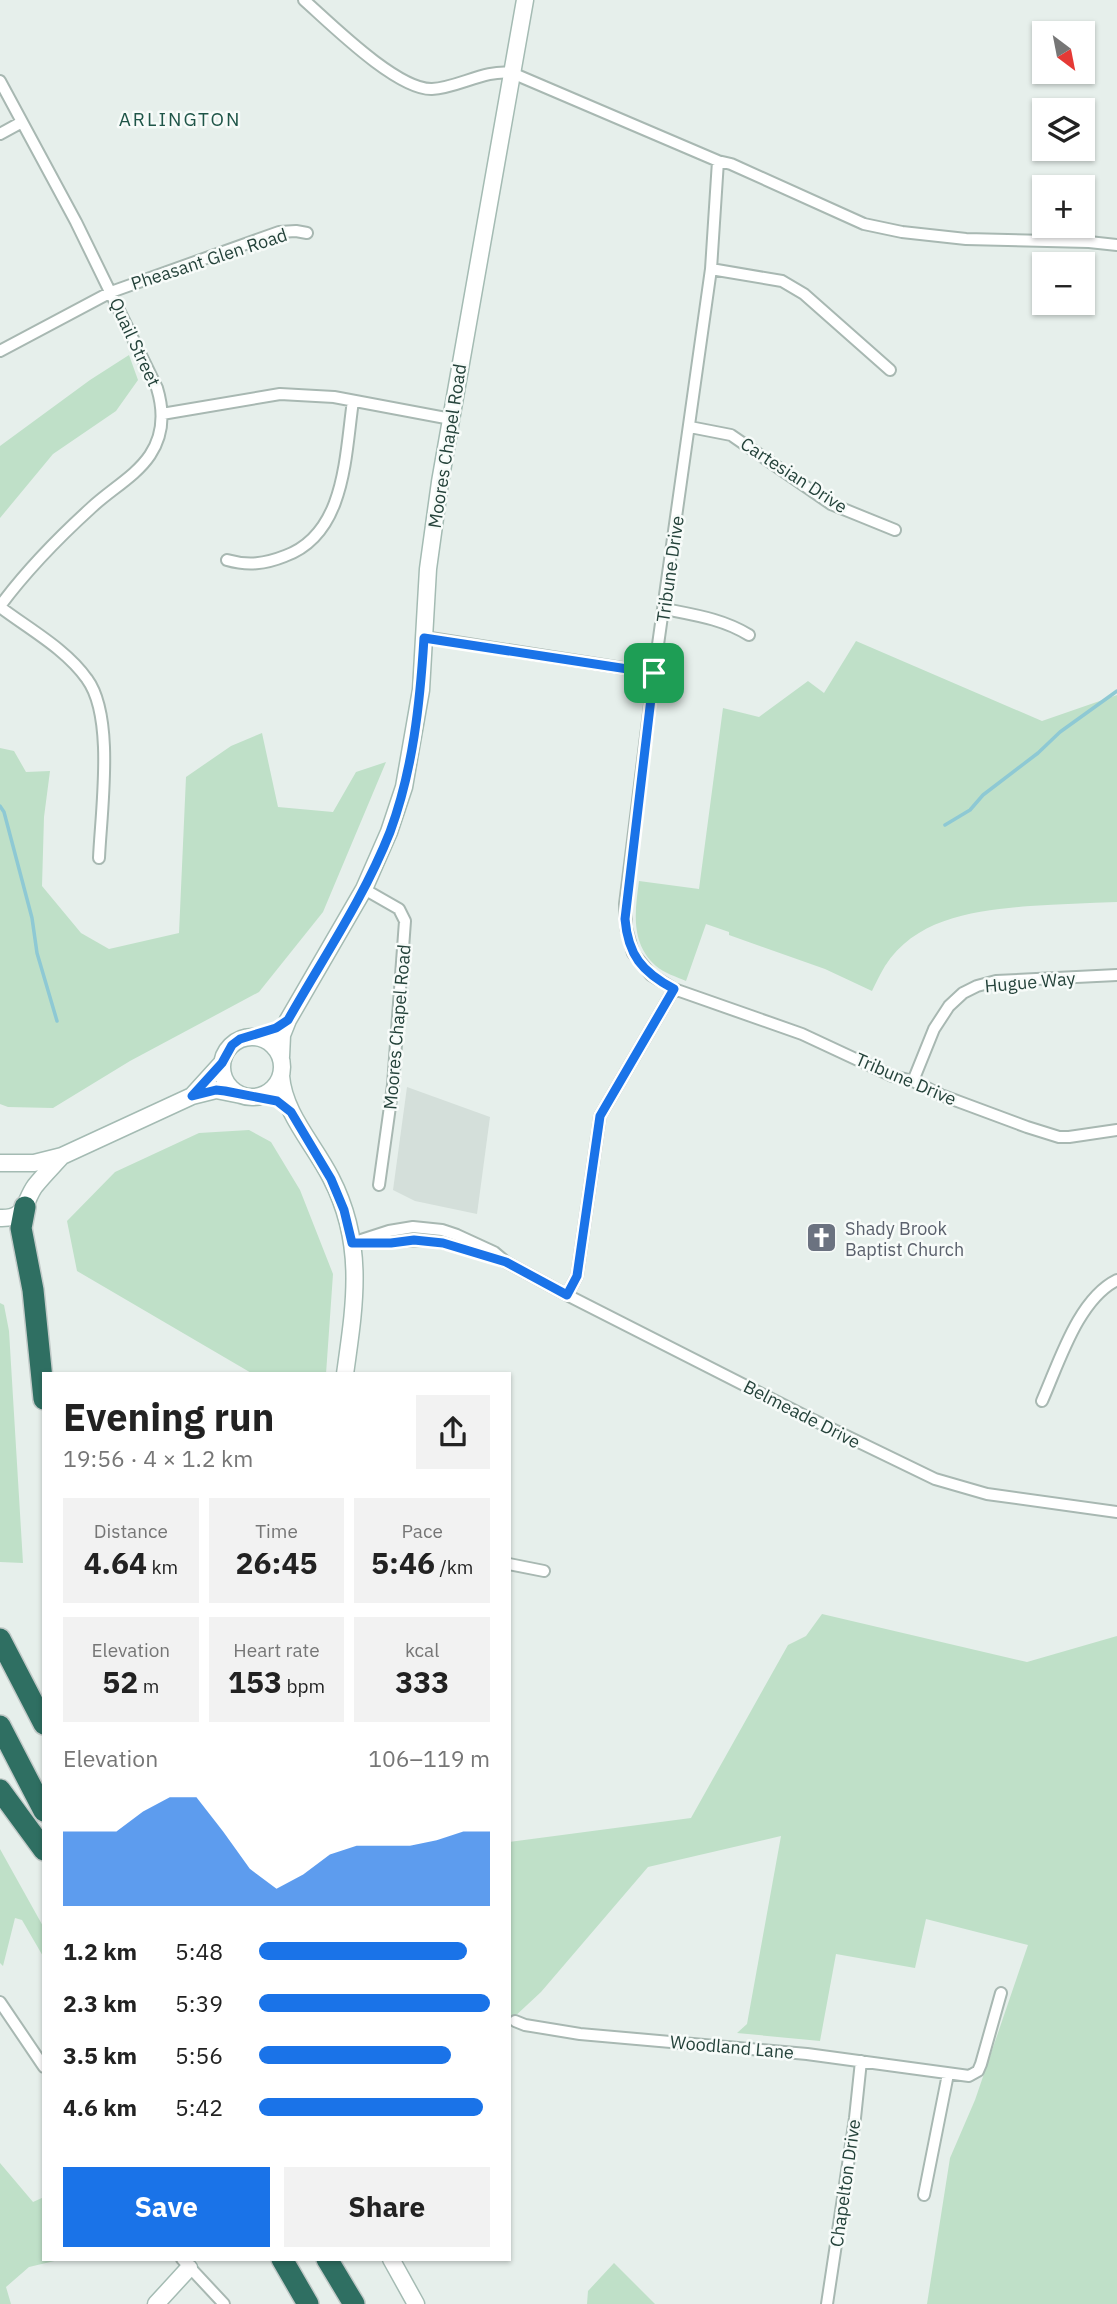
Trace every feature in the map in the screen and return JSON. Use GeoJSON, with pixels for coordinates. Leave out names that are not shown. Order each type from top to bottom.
{"type":"FeatureCollection","features":[{"type":"Feature","properties":{"kind":"highway"},"geometry":{"type":"LineString","coordinates":[[29,1198],[21,1228],[33,1290],[42,1379]]}},
{"type":"Feature","properties":{"kind":"highway"},"geometry":{"type":"LineString","coordinates":[[0,1639],[42,1720]]}},
{"type":"Feature","properties":{"kind":"highway"},"geometry":{"type":"LineString","coordinates":[[0,1726],[42,1807]]}},
{"type":"Feature","properties":{"kind":"highway"},"geometry":{"type":"LineString","coordinates":[[0,1790],[42,1847]]}},
{"type":"Feature","properties":{"kind":"highway"},"geometry":{"type":"LineString","coordinates":[[283,2261],[307,2304]]}},
{"type":"Feature","properties":{"kind":"highway"},"geometry":{"type":"LineString","coordinates":[[328,2261],[354,2304]]}},
{"type":"Feature","properties":{"kind":"main road","name":"Moores Chapel Road"},"geometry":{"type":"LineString","coordinates":[[281,1057],[282,1035],[288,1020],[364,889],[390,832],[404,787],[421,690],[433,529],[525,0]]}},
{"type":"Feature","properties":{"kind":"main road"},"geometry":{"type":"LineString","coordinates":[[192,1096],[222,1063],[232,1045],[240,1039],[276,1028],[288,1020]]}},
{"type":"Feature","properties":{"kind":"main road"},"geometry":{"type":"LineString","coordinates":[[250,1037],[269,1042],[281,1057],[282,1086],[291,1112],[331,1179],[344,1210],[352,1243],[356,1284],[345,1372]]}},
{"type":"Feature","properties":{"kind":"main road"},"geometry":{"type":"LineString","coordinates":[[222,1063],[226,1082],[232,1090],[246,1097],[270,1092],[281,1076]]}},
{"type":"Feature","properties":{"kind":"main road"},"geometry":{"type":"LineString","coordinates":[[7,1163],[34,1163],[62,1156],[192,1096],[216,1090],[277,1101],[291,1112]]}},
{"type":"Feature","properties":{"kind":"main road"},"geometry":{"type":"LineString","coordinates":[[0,1218],[14,1216],[62,1156]]}},
{"type":"Feature","properties":{"kind":"main road"},"geometry":{"type":"LineString","coordinates":[[7,1163],[27,1175],[29,1198]]}},
{"type":"Feature","properties":{"kind":"main road"},"geometry":{"type":"LineString","coordinates":[[392,2261],[416,2304]]}},
{"type":"Feature","properties":{"kind":"main road"},"geometry":{"type":"LineString","coordinates":[[156,2304],[189,2262]]}},
{"type":"Feature","properties":{"kind":"street"},"geometry":{"type":"LineString","coordinates":[[304,0],[385,69],[415,87],[432,89],[454,86],[501,72],[512,73],[718,161],[731,164],[864,224],[902,232],[966,239],[1117,245]]}},
{"type":"Feature","properties":{"kind":"street","name":"Quail Street"},"geometry":{"type":"LineString","coordinates":[[0,81],[111,292],[162,404],[158,441],[141,466],[77,520],[27,572],[0,607]]}},
{"type":"Feature","properties":{"kind":"street"},"geometry":{"type":"LineString","coordinates":[[0,134],[22,122]]}},
{"type":"Feature","properties":{"kind":"street","name":"Tribune Drive"},"geometry":{"type":"LineString","coordinates":[[718,161],[711,269],[654,673],[625,919],[628,941],[641,965],[651,975],[674,989],[802,1034],[892,1076],[913,1081],[966,1104],[1059,1137],[1117,1130]]}},
{"type":"Feature","properties":{"kind":"street","name":"Pheasant Glen Road"},"geometry":{"type":"LineString","coordinates":[[0,351],[111,292],[279,232],[296,230],[307,233]]}},
{"type":"Feature","properties":{"kind":"street"},"geometry":{"type":"LineString","coordinates":[[711,269],[782,281],[791,286],[804,294],[890,370]]}},
{"type":"Feature","properties":{"kind":"street"},"geometry":{"type":"LineString","coordinates":[[162,414],[265,395],[313,395],[451,419]]}},
{"type":"Feature","properties":{"kind":"street"},"geometry":{"type":"LineString","coordinates":[[227,560],[256,564],[273,561],[306,545],[319,532],[328,519],[337,496],[353,401]]}},
{"type":"Feature","properties":{"kind":"street","name":"Cartesian Drive"},"geometry":{"type":"LineString","coordinates":[[690,427],[731,435],[831,504],[895,530]]}},
{"type":"Feature","properties":{"kind":"street"},"geometry":{"type":"LineString","coordinates":[[0,607],[76,665],[94,689],[100,703],[104,740],[99,858]]}},
{"type":"Feature","properties":{"kind":"street"},"geometry":{"type":"LineString","coordinates":[[665,609],[711,618],[737,627],[750,635]]}},
{"type":"Feature","properties":{"kind":"street"},"geometry":{"type":"LineString","coordinates":[[424,638],[654,673]]}},
{"type":"Feature","properties":{"kind":"street","name":"Moores Chapel Road"},"geometry":{"type":"LineString","coordinates":[[364,889],[399,909],[405,921],[393,1085],[379,1185]]}},
{"type":"Feature","properties":{"kind":"street","name":"Hugue Way"},"geometry":{"type":"LineString","coordinates":[[913,1081],[934,1029],[949,1006],[970,989],[996,981],[1117,975]]}},
{"type":"Feature","properties":{"kind":"street"},"geometry":{"type":"LineString","coordinates":[[567,1295],[577,1276],[600,1116],[674,989]]}},
{"type":"Feature","properties":{"kind":"street","name":"Belmeade Drive"},"geometry":{"type":"LineString","coordinates":[[352,1243],[389,1231],[413,1227],[457,1235],[494,1252],[506,1262],[567,1295],[935,1479],[987,1493],[1117,1512]]}},
{"type":"Feature","properties":{"kind":"street"},"geometry":{"type":"LineString","coordinates":[[1042,1401],[1080,1317],[1093,1297],[1117,1280]]}},
{"type":"Feature","properties":{"kind":"street"},"geometry":{"type":"LineString","coordinates":[[511,1564],[544,1571]]}},
{"type":"Feature","properties":{"kind":"street","name":"Woodland Lane"},"geometry":{"type":"LineString","coordinates":[[516,2021],[525,2025],[580,2034],[861,2061],[969,2076],[978,2071],[1001,1993]]}},
{"type":"Feature","properties":{"kind":"street"},"geometry":{"type":"LineString","coordinates":[[0,2002],[42,2064]]}},
{"type":"Feature","properties":{"kind":"street","name":"Chapelton Drive"},"geometry":{"type":"LineString","coordinates":[[827,2304],[861,2061]]}},
{"type":"Feature","properties":{"kind":"street"},"geometry":{"type":"LineString","coordinates":[[924,2195],[948,2074]]}},
{"type":"Feature","properties":{"kind":"street"},"geometry":{"type":"LineString","coordinates":[[189,2262],[224,2304]]}},
{"type":"Feature","properties":{"kind":"shaded area"},"geometry":{"type":"Polygon","coordinates":[[[407,1087],[490,1117],[477,1214],[415,1201],[393,1190],[407,1087]]]}},
{"type":"Feature","properties":{"kind":"green space"},"geometry":{"type":"Polygon","coordinates":[[[129,355],[138,380],[116,411],[53,454],[0,518],[0,446],[129,355]]]}},
{"type":"Feature","properties":{"kind":"green space"},"geometry":{"type":"Polygon","coordinates":[[[856,641],[1042,721],[1117,695],[1117,902],[990,910],[950,919],[913,937],[898,950],[885,966],[872,991],[825,969],[729,935],[729,932],[706,924],[686,981],[663,971],[648,957],[638,937],[636,904],[639,881],[699,889],[723,708],[759,717],[808,681],[824,693],[856,641]]]}},
{"type":"Feature","properties":{"kind":"green space"},"geometry":{"type":"Polygon","coordinates":[[[262,733],[278,807],[333,812],[356,772],[386,762],[323,912],[259,992],[130,1061],[53,1108],[8,1107],[0,1104],[0,748],[14,751],[26,772],[50,771],[44,817],[42,886],[81,933],[109,949],[179,933],[186,777],[231,746],[262,733]]]}},
{"type":"Feature","properties":{"kind":"green space"},"geometry":{"type":"Polygon","coordinates":[[[249,1130],[271,1142],[300,1190],[333,1274],[326,1372],[250,1372],[77,1271],[67,1221],[115,1172],[199,1133],[249,1130]]]}},
{"type":"Feature","properties":{"kind":"green space"},"geometry":{"type":"Polygon","coordinates":[[[0,1303],[4,1305],[9,1331],[23,1563],[0,1562],[0,1303]]]}},
{"type":"Feature","properties":{"kind":"green space"},"geometry":{"type":"Polygon","coordinates":[[[822,1614],[1027,1662],[1117,1636],[1117,2304],[927,2304],[950,2158],[975,2100],[1028,1945],[926,1919],[915,1968],[836,1954],[820,2041],[737,2033],[747,2024],[781,1836],[648,1867],[541,1992],[511,2018],[511,1842],[691,1818],[788,1645],[806,1636],[822,1614]]]}},
{"type":"Feature","properties":{"kind":"green space"},"geometry":{"type":"Polygon","coordinates":[[[0,1849],[42,1924],[42,1955],[22,1920],[15,1918],[3,1966],[0,1963],[0,1849]]]}},
{"type":"Feature","properties":{"kind":"green space"},"geometry":{"type":"Polygon","coordinates":[[[0,2163],[33,2202],[42,2198],[42,2261],[54,2261],[29,2267],[6,2287],[11,2304],[0,2304],[0,2163]]]}},
{"type":"Feature","properties":{"kind":"green space"},"geometry":{"type":"Polygon","coordinates":[[[614,2263],[655,2304],[587,2304],[588,2291],[614,2263]]]}},
{"type":"Feature","properties":{"kind":"waterway"},"geometry":{"type":"LineString","coordinates":[[945,825],[970,810],[983,795],[1038,753],[1060,732],[1117,691]]}},
{"type":"Feature","properties":{"kind":"waterway"},"geometry":{"type":"LineString","coordinates":[[0,806],[4,812],[32,918],[37,953],[57,1021]]}},
{"type":"Feature","properties":{"kind":"place","name":"Shady Brook Baptist Church"},"geometry":{"type":"Point","coordinates":[822,1238]}},
{"type":"Feature","properties":{"kind":"district","name":"ARLINGTON"},"geometry":{"type":"Point","coordinates":[180,119]}},
{"type":"Feature","properties":{"kind":"route"},"geometry":{"type":"LineString","coordinates":[[424,638],[654,673],[625,919],[628,941],[641,965],[651,975],[674,989],[600,1116],[577,1276],[573,1285],[567,1295],[506,1262],[466,1248],[429,1240],[352,1243],[344,1210],[331,1179],[308,1138],[284,1105],[277,1101],[216,1090],[192,1096],[215,1072],[232,1045],[240,1039],[276,1028],[288,1020],[364,889],[390,832],[404,787],[421,690],[424,638]]}}]}
